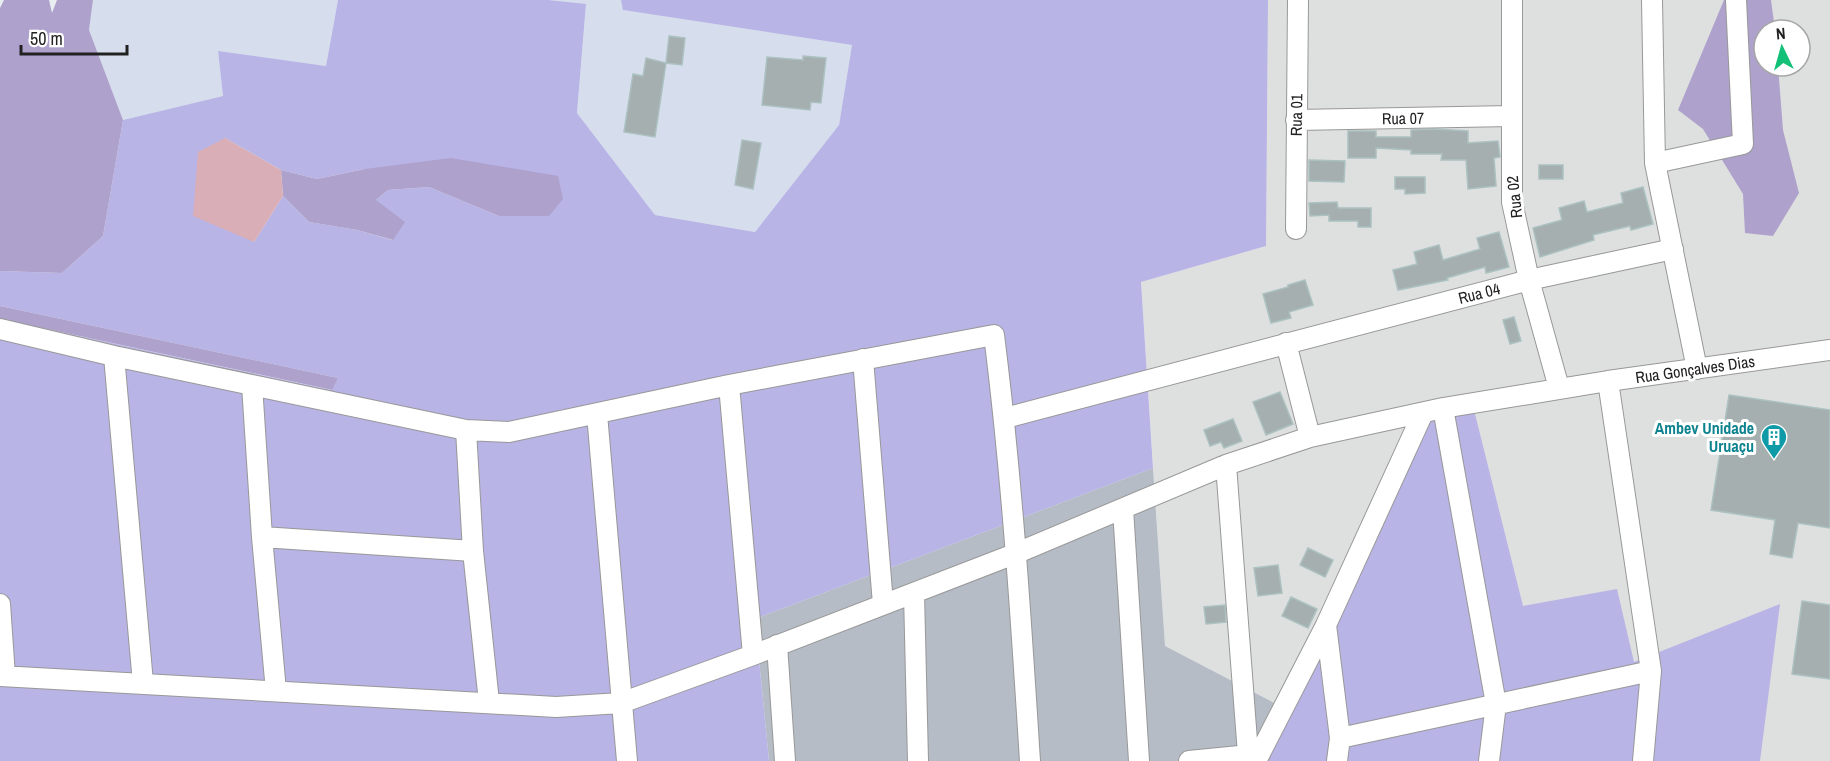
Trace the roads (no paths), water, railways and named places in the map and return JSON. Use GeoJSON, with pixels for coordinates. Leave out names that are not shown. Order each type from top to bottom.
{"type":"FeatureCollection","features":[{"type":"Feature","properties":{"kind":"street","name":"Rua 01"},"geometry":{"type":"LineString","coordinates":[[1296,229],[1298,0]]}},
{"type":"Feature","properties":{"kind":"street","name":"Rua 02"},"geometry":{"type":"LineString","coordinates":[[1512,0],[1512,202],[1529,280],[1559,388]]}},
{"type":"Feature","properties":{"kind":"street"},"geometry":{"type":"LineString","coordinates":[[1652,0],[1655,163],[1697,369]]}},
{"type":"Feature","properties":{"kind":"street"},"geometry":{"type":"LineString","coordinates":[[1655,163],[1743,144],[1736,0]]}},
{"type":"Feature","properties":{"kind":"street","name":"Rua 07"},"geometry":{"type":"LineString","coordinates":[[1296,120],[1511,116]]}},
{"type":"Feature","properties":{"kind":"street","name":"Rua 04"},"geometry":{"type":"LineString","coordinates":[[1005,418],[1286,342],[1529,280],[1673,249]]}},
{"type":"Feature","properties":{"kind":"street"},"geometry":{"type":"LineString","coordinates":[[0,329],[114,356],[466,430],[509,432],[729,385],[994,335],[1005,418],[1017,553],[1030,761]]}},
{"type":"Feature","properties":{"kind":"street"},"geometry":{"type":"LineString","coordinates":[[1286,342],[1310,437]]}},
{"type":"Feature","properties":{"kind":"street","name":"Rua Gonçalves Dias"},"geometry":{"type":"LineString","coordinates":[[3,676],[556,706],[621,703],[753,655],[1017,553],[1226,465],[1310,437],[1443,408],[1559,388],[1830,350]]}},
{"type":"Feature","properties":{"kind":"street"},"geometry":{"type":"LineString","coordinates":[[114,356],[143,683]]}},
{"type":"Feature","properties":{"kind":"street"},"geometry":{"type":"LineString","coordinates":[[863,359],[883,604]]}},
{"type":"Feature","properties":{"kind":"street"},"geometry":{"type":"LineString","coordinates":[[1608,381],[1651,671],[1643,761]]}},
{"type":"Feature","properties":{"kind":"street"},"geometry":{"type":"LineString","coordinates":[[252,385],[262,537],[276,691]]}},
{"type":"Feature","properties":{"kind":"street"},"geometry":{"type":"LineString","coordinates":[[729,385],[753,655]]}},
{"type":"Feature","properties":{"kind":"street"},"geometry":{"type":"LineString","coordinates":[[1443,408],[1496,704],[1489,761]]}},
{"type":"Feature","properties":{"kind":"street"},"geometry":{"type":"LineString","coordinates":[[1254,757],[1326,625],[1423,413]]}},
{"type":"Feature","properties":{"kind":"street"},"geometry":{"type":"LineString","coordinates":[[597,414],[627,761]]}},
{"type":"Feature","properties":{"kind":"street"},"geometry":{"type":"LineString","coordinates":[[466,430],[473,551],[489,702]]}},
{"type":"Feature","properties":{"kind":"street"},"geometry":{"type":"LineString","coordinates":[[1226,465],[1254,757]]}},
{"type":"Feature","properties":{"kind":"street"},"geometry":{"type":"LineString","coordinates":[[1123,509],[1140,761]]}},
{"type":"Feature","properties":{"kind":"street"},"geometry":{"type":"LineString","coordinates":[[262,537],[473,551]]}},
{"type":"Feature","properties":{"kind":"street"},"geometry":{"type":"LineString","coordinates":[[914,593],[918,761]]}},
{"type":"Feature","properties":{"kind":"street"},"geometry":{"type":"LineString","coordinates":[[0,604],[3,676]]}},
{"type":"Feature","properties":{"kind":"street"},"geometry":{"type":"LineString","coordinates":[[1326,625],[1340,738],[1337,761]]}},
{"type":"Feature","properties":{"kind":"street"},"geometry":{"type":"LineString","coordinates":[[777,645],[785,761]]}},
{"type":"Feature","properties":{"kind":"street"},"geometry":{"type":"LineString","coordinates":[[1340,738],[1651,671]]}},
{"type":"Feature","properties":{"kind":"street"},"geometry":{"type":"LineString","coordinates":[[1189,761],[1254,757]]}},
{"type":"Feature","properties":{"kind":"place","name":"Ambev Unidade Uruaçu"},"geometry":{"type":"Point","coordinates":[1774,460]}}]}
